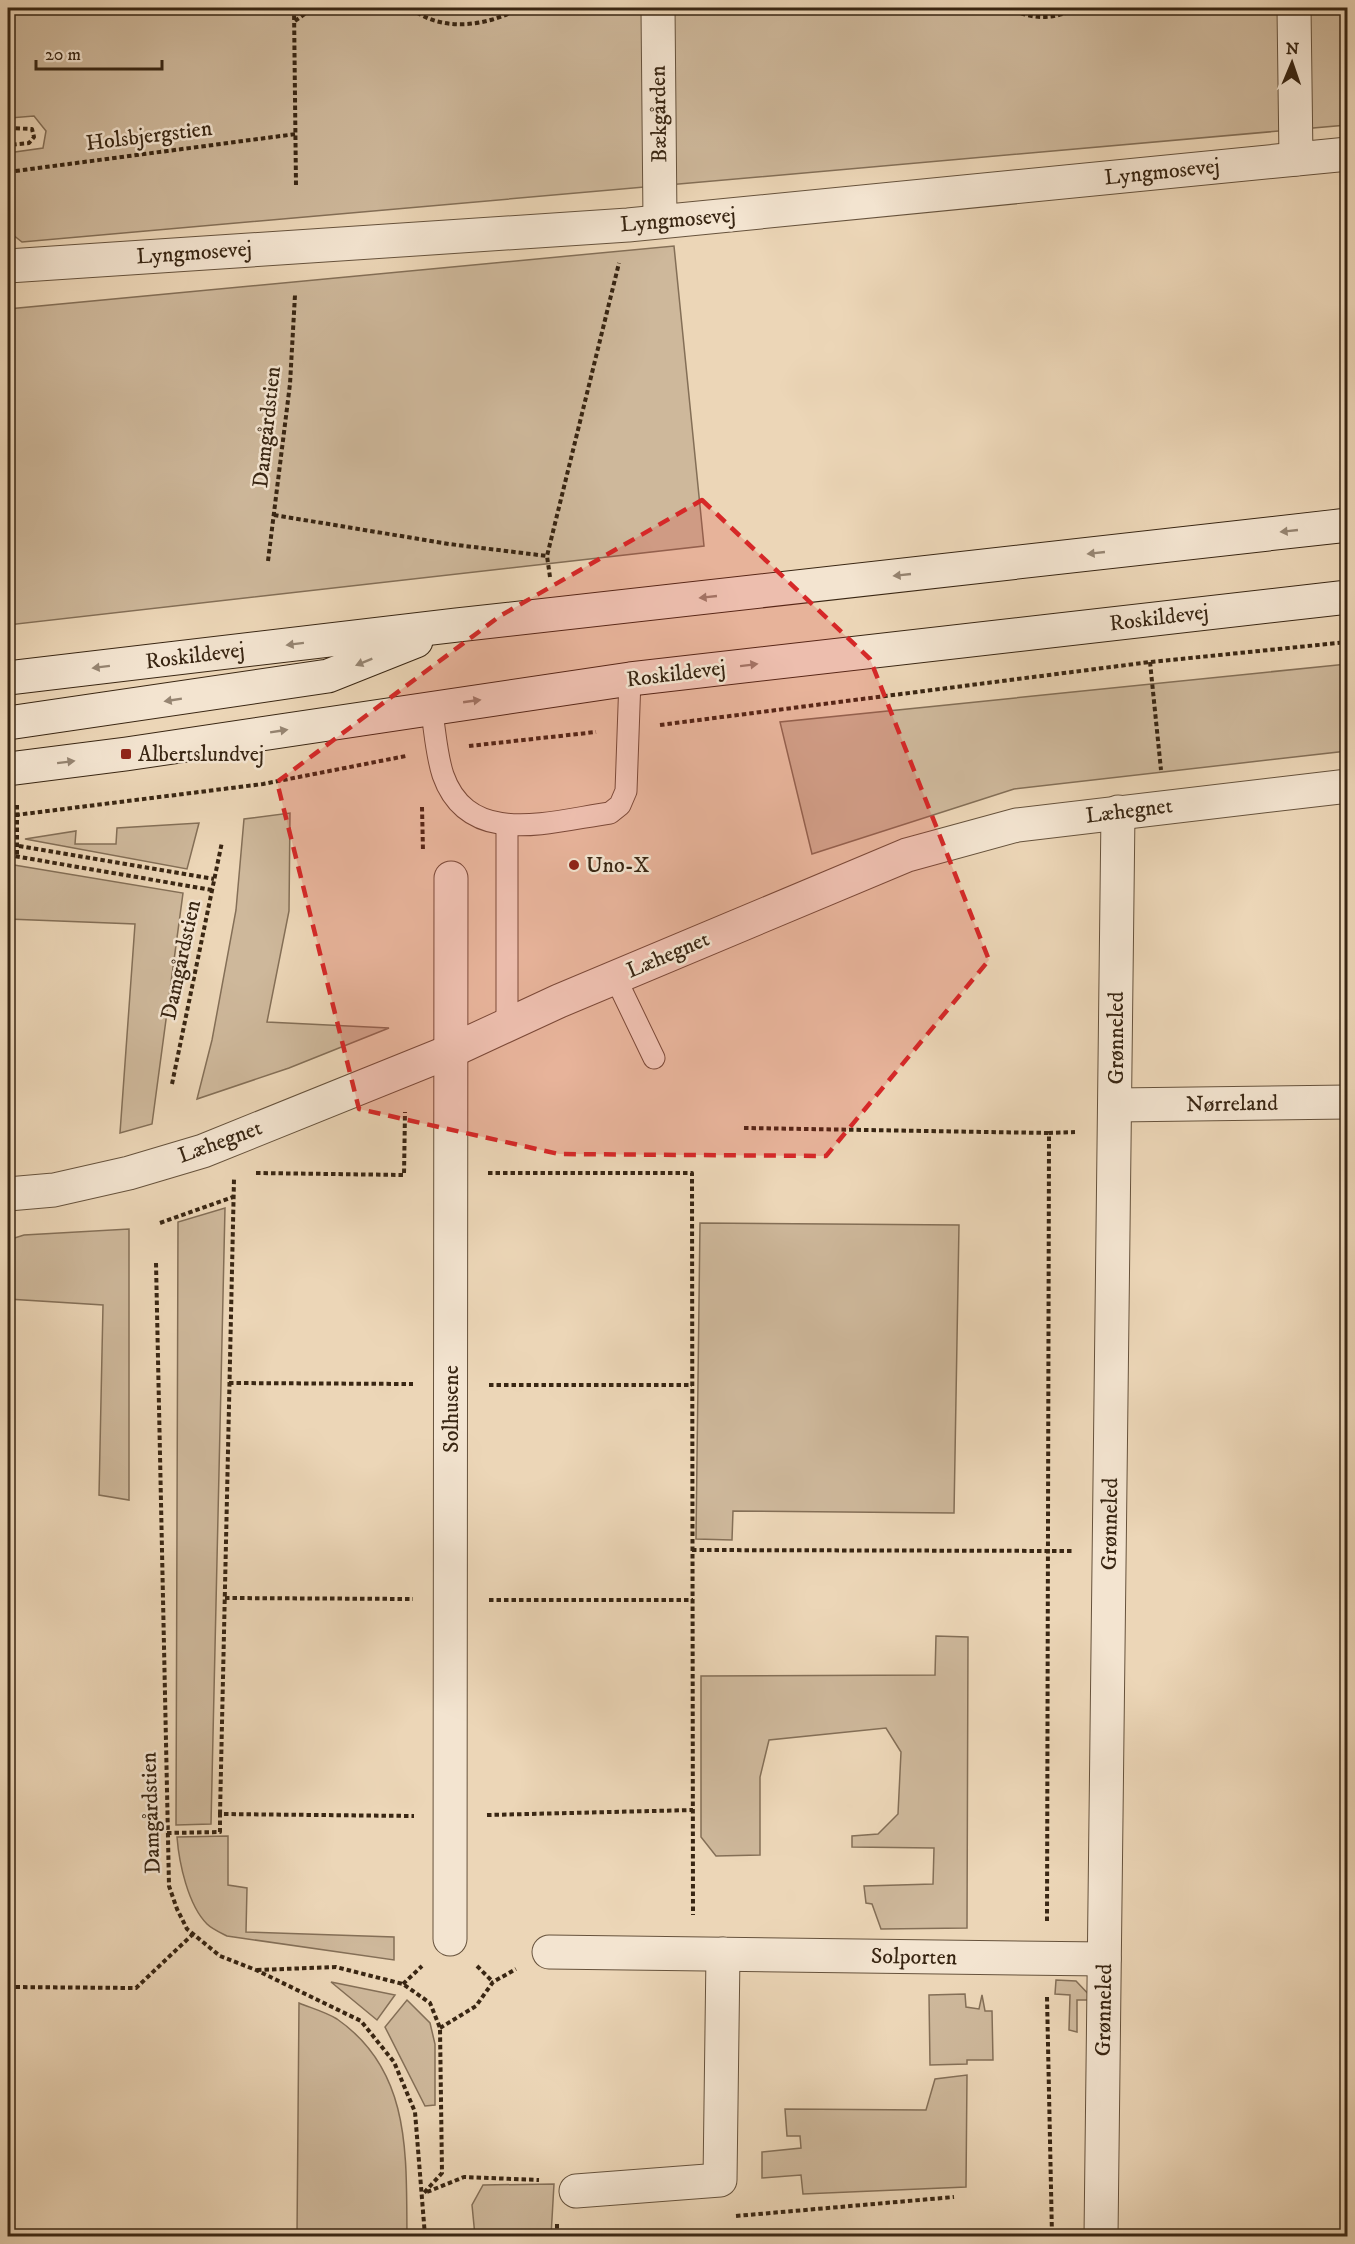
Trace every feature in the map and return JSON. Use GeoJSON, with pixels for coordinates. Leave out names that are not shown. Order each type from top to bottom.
{"type":"FeatureCollection","features":[{"type":"Feature","properties":{"kind":"street","name":"Bækgården"},"geometry":{"type":"LineString","coordinates":[[658,8],[660,221]]}},
{"type":"Feature","properties":{"kind":"street"},"geometry":{"type":"LineString","coordinates":[[1294,8],[1296,159]]}},
{"type":"Feature","properties":{"kind":"street","name":"Lyngmosevej"},"geometry":{"type":"LineString","coordinates":[[8,266],[628,225],[1347,154]]}},
{"type":"Feature","properties":{"kind":"street","name":"Roskildevej"},"geometry":{"type":"LineString","coordinates":[[8,678],[1347,525]]}},
{"type":"Feature","properties":{"kind":"street","name":"Roskildevej"},"geometry":{"type":"LineString","coordinates":[[12,769],[630,679],[1347,597]]}},
{"type":"Feature","properties":{"kind":"street"},"geometry":{"type":"LineString","coordinates":[[8,723],[328,676],[457,625]]}},
{"type":"Feature","properties":{"kind":"street","name":"Læhegnet"},"geometry":{"type":"LineString","coordinates":[[8,1194],[54,1190],[118,1176],[203,1150],[451,1051],[615,977],[907,855],[1017,825],[1347,786]]}},
{"type":"Feature","properties":{"kind":"street","name":"Grønneled"},"geometry":{"type":"LineString","coordinates":[[1101,2236],[1118,812]]}},
{"type":"Feature","properties":{"kind":"street","name":"Solhusene"},"geometry":{"type":"LineString","coordinates":[[450,1939],[451,879]]}},
{"type":"Feature","properties":{"kind":"street","name":"Nørreland"},"geometry":{"type":"LineString","coordinates":[[1115,1118],[1347,1102]]}},
{"type":"Feature","properties":{"kind":"street","name":"Solporten"},"geometry":{"type":"LineString","coordinates":[[549,1952],[1104,1959]]}},
{"type":"Feature","properties":{"kind":"street"},"geometry":{"type":"LineString","coordinates":[[576,2191],[720,2180],[708,1954]]}},
{"type":"Feature","properties":{"kind":"lane"},"geometry":{"type":"LineString","coordinates":[[431,707],[443,775],[459,805],[486,822],[507,826],[610,813],[620,805],[626,792],[630,679]]}},
{"type":"Feature","properties":{"kind":"lane"},"geometry":{"type":"LineString","coordinates":[[507,826],[507,1024]]}},
{"type":"Feature","properties":{"kind":"lane"},"geometry":{"type":"LineString","coordinates":[[615,977],[654,1058]]}},
{"type":"Feature","properties":{"kind":"path"},"geometry":{"type":"LineString","coordinates":[[294,8],[296,186]]}},
{"type":"Feature","properties":{"kind":"path"},"geometry":{"type":"LineString","coordinates":[[294,21],[313,8]]}},
{"type":"Feature","properties":{"kind":"path"},"geometry":{"type":"LineString","coordinates":[[411,8],[421,16],[450,24],[485,23],[520,8]]}},
{"type":"Feature","properties":{"kind":"path"},"geometry":{"type":"LineString","coordinates":[[1007,8],[1027,16],[1048,19],[1079,8]]}},
{"type":"Feature","properties":{"kind":"path"},"geometry":{"type":"LineString","coordinates":[[8,128],[28,127],[32,129],[34,137],[29,143],[8,145]]}},
{"type":"Feature","properties":{"kind":"path","name":"Holsbjergstien"},"geometry":{"type":"LineString","coordinates":[[8,172],[296,134]]}},
{"type":"Feature","properties":{"kind":"path"},"geometry":{"type":"LineString","coordinates":[[554,614],[548,556],[628,225]]}},
{"type":"Feature","properties":{"kind":"path","name":"Damgårdstien"},"geometry":{"type":"LineString","coordinates":[[267,561],[290,384],[295,296]]}},
{"type":"Feature","properties":{"kind":"path"},"geometry":{"type":"LineString","coordinates":[[274,515],[449,544],[548,556]]}},
{"type":"Feature","properties":{"kind":"path"},"geometry":{"type":"LineString","coordinates":[[8,816],[263,784],[439,750],[628,729],[1150,662],[1347,642]]}},
{"type":"Feature","properties":{"kind":"path"},"geometry":{"type":"LineString","coordinates":[[1150,662],[1164,807]]}},
{"type":"Feature","properties":{"kind":"path"},"geometry":{"type":"LineString","coordinates":[[12,769],[18,815],[17,858]]}},
{"type":"Feature","properties":{"kind":"path"},"geometry":{"type":"LineString","coordinates":[[443,775],[421,792],[424,860],[451,879]]}},
{"type":"Feature","properties":{"kind":"path","name":"Damgårdstien"},"geometry":{"type":"LineString","coordinates":[[172,1084],[222,842]]}},
{"type":"Feature","properties":{"kind":"path"},"geometry":{"type":"LineString","coordinates":[[19,846],[214,879]]}},
{"type":"Feature","properties":{"kind":"path"},"geometry":{"type":"LineString","coordinates":[[8,855],[212,890]]}},
{"type":"Feature","properties":{"kind":"path"},"geometry":{"type":"LineString","coordinates":[[245,1173],[404,1175],[406,1069]]}},
{"type":"Feature","properties":{"kind":"path"},"geometry":{"type":"LineString","coordinates":[[744,1128],[1049,1132],[1115,1118]]}},
{"type":"Feature","properties":{"kind":"path"},"geometry":{"type":"LineString","coordinates":[[1049,1132],[1046,1551],[1047,1959],[1052,2236]]}},
{"type":"Feature","properties":{"kind":"path"},"geometry":{"type":"LineString","coordinates":[[166,1833],[220,1832],[234,1173]]}},
{"type":"Feature","properties":{"kind":"path"},"geometry":{"type":"LineString","coordinates":[[451,1173],[692,1173],[693,1810],[708,1954]]}},
{"type":"Feature","properties":{"kind":"path"},"geometry":{"type":"LineString","coordinates":[[160,1223],[233,1197]]}},
{"type":"Feature","properties":{"kind":"path","name":"Damgårdstien"},"geometry":{"type":"LineString","coordinates":[[156,1263],[166,1833],[169,1886],[177,1909],[193,1934],[220,1956],[256,1970],[361,2021],[394,2062],[415,2112],[425,2236]]}},
{"type":"Feature","properties":{"kind":"path"},"geometry":{"type":"LineString","coordinates":[[229,1383],[692,1385]]}},
{"type":"Feature","properties":{"kind":"path"},"geometry":{"type":"LineString","coordinates":[[692,1550],[1046,1551]]}},
{"type":"Feature","properties":{"kind":"path"},"geometry":{"type":"LineString","coordinates":[[225,1598],[693,1600]]}},
{"type":"Feature","properties":{"kind":"path"},"geometry":{"type":"LineString","coordinates":[[220,1814],[450,1816],[693,1810]]}},
{"type":"Feature","properties":{"kind":"path"},"geometry":{"type":"LineString","coordinates":[[8,1986],[136,1988],[193,1934]]}},
{"type":"Feature","properties":{"kind":"path"},"geometry":{"type":"LineString","coordinates":[[440,2028],[476,2006],[493,1982],[549,1952]]}},
{"type":"Feature","properties":{"kind":"path"},"geometry":{"type":"LineString","coordinates":[[256,1970],[336,1967],[403,1984],[430,2004],[440,2028],[442,2173],[423,2194]]}},
{"type":"Feature","properties":{"kind":"path"},"geometry":{"type":"LineString","coordinates":[[423,2194],[464,2177],[556,2180],[576,2191]]}},
{"type":"Feature","properties":{"kind":"highlighted area"},"geometry":{"type":"Polygon","coordinates":[[[702,500],[870,659],[989,960],[826,1156],[559,1154],[359,1109],[277,782],[500,616],[702,500]]]}},
{"type":"Feature","properties":{"kind":"shaded area"},"geometry":{"type":"Polygon","coordinates":[[[8,8],[1347,8],[1347,125],[22,242],[8,231],[8,153],[43,148],[46,131],[34,116],[10,118],[8,110],[8,8]]]}},
{"type":"Feature","properties":{"kind":"shaded area"},"geometry":{"type":"Polygon","coordinates":[[[674,246],[704,546],[8,625],[8,309],[674,246]]]}},
{"type":"Feature","properties":{"kind":"shaded area"},"geometry":{"type":"Polygon","coordinates":[[[1347,664],[1347,751],[1014,789],[812,854],[780,722],[1347,664]]]}},
{"type":"Feature","properties":{"kind":"shaded area"},"geometry":{"type":"Polygon","coordinates":[[[290,813],[289,911],[267,1022],[389,1028],[289,1068],[197,1099],[212,1040],[236,910],[244,819],[290,813]]]}},
{"type":"Feature","properties":{"kind":"shaded area"},"geometry":{"type":"Polygon","coordinates":[[[199,823],[187,869],[25,839],[76,831],[75,844],[116,844],[117,828],[199,823]]]}},
{"type":"Feature","properties":{"kind":"shaded area"},"geometry":{"type":"Polygon","coordinates":[[[8,864],[183,893],[152,1124],[120,1133],[135,924],[8,919],[8,864]]]}},
{"type":"Feature","properties":{"kind":"shaded area"},"geometry":{"type":"Polygon","coordinates":[[[225,1208],[211,1824],[176,1825],[178,1222],[225,1208]]]}},
{"type":"Feature","properties":{"kind":"shaded area"},"geometry":{"type":"Polygon","coordinates":[[[700,1223],[959,1225],[954,1513],[733,1511],[732,1540],[696,1539],[700,1223]]]}},
{"type":"Feature","properties":{"kind":"shaded area"},"geometry":{"type":"Polygon","coordinates":[[[129,1229],[129,1500],[99,1495],[103,1305],[8,1299],[8,1240],[24,1235],[129,1229]]]}},
{"type":"Feature","properties":{"kind":"shaded area"},"geometry":{"type":"Polygon","coordinates":[[[936,1636],[968,1637],[967,1928],[881,1929],[872,1904],[866,1903],[864,1886],[933,1884],[934,1848],[852,1847],[852,1836],[878,1834],[898,1814],[901,1752],[886,1728],[769,1740],[760,1777],[760,1855],[716,1856],[701,1837],[701,1676],[935,1675],[936,1636]]]}},
{"type":"Feature","properties":{"kind":"shaded area"},"geometry":{"type":"Polygon","coordinates":[[[228,1836],[228,1885],[247,1888],[246,1932],[394,1937],[394,1960],[227,1936],[209,1926],[200,1916],[190,1895],[182,1871],[177,1837],[228,1836]]]}},
{"type":"Feature","properties":{"kind":"shaded area"},"geometry":{"type":"Polygon","coordinates":[[[1056,1980],[1076,1981],[1094,2000],[1077,2000],[1077,2032],[1069,2030],[1070,1995],[1055,1994],[1056,1980]]]}},
{"type":"Feature","properties":{"kind":"shaded area"},"geometry":{"type":"Polygon","coordinates":[[[331,1982],[395,1995],[377,2020],[331,1982]]]}},
{"type":"Feature","properties":{"kind":"shaded area"},"geometry":{"type":"Polygon","coordinates":[[[965,1994],[966,2007],[979,2009],[982,1995],[985,2011],[992,2011],[993,2060],[967,2060],[967,2064],[930,2065],[929,1995],[965,1994]]]}},
{"type":"Feature","properties":{"kind":"shaded area"},"geometry":{"type":"Polygon","coordinates":[[[407,2000],[430,2023],[435,2044],[435,2105],[425,2106],[385,2027],[407,2000]]]}},
{"type":"Feature","properties":{"kind":"shaded area"},"geometry":{"type":"Polygon","coordinates":[[[299,2003],[337,2019],[361,2040],[379,2064],[392,2089],[400,2117],[404,2146],[407,2236],[297,2236],[299,2003]]]}},
{"type":"Feature","properties":{"kind":"shaded area"},"geometry":{"type":"Polygon","coordinates":[[[967,2075],[966,2187],[803,2194],[801,2175],[762,2178],[762,2152],[801,2148],[800,2136],[787,2136],[785,2109],[926,2110],[935,2079],[967,2075]]]}},
{"type":"Feature","properties":{"kind":"shaded area"},"geometry":{"type":"Polygon","coordinates":[[[554,2184],[551,2236],[475,2236],[472,2205],[483,2185],[554,2184]]]}},
{"type":"Feature","properties":{"kind":"place","name":"Albertslundvej"},"geometry":{"type":"Point","coordinates":[126,754]}},
{"type":"Feature","properties":{"kind":"place","name":"Uno-X"},"geometry":{"type":"Point","coordinates":[574,865]}}]}
